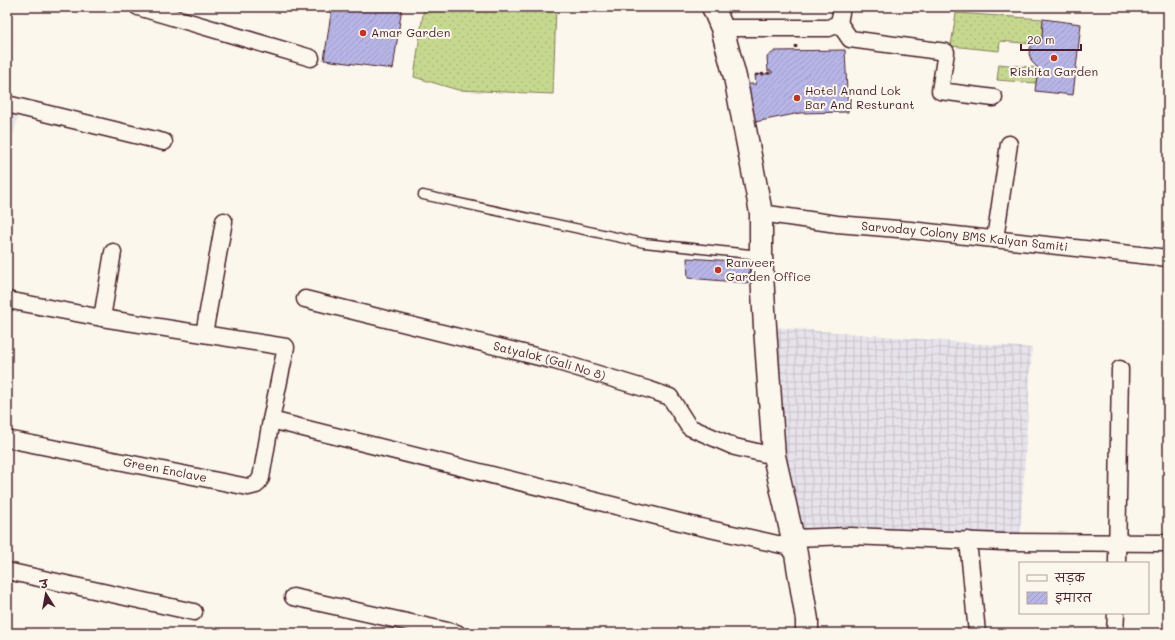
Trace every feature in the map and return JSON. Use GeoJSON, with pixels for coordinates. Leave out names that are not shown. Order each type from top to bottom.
{"type":"FeatureCollection","features":[{"type":"Feature","properties":{"kind":"street"},"geometry":{"type":"LineString","coordinates":[[138,7],[311,58]]}},
{"type":"Feature","properties":{"kind":"street"},"geometry":{"type":"LineString","coordinates":[[713,7],[722,28],[736,85],[761,213],[761,256],[774,456],[794,543],[807,620],[807,633]]}},
{"type":"Feature","properties":{"kind":"street"},"geometry":{"type":"LineString","coordinates":[[722,28],[829,28],[838,23],[842,7]]}},
{"type":"Feature","properties":{"kind":"street"},"geometry":{"type":"LineString","coordinates":[[838,23],[850,38],[946,52],[940,91],[994,98]]}},
{"type":"Feature","properties":{"kind":"street"},"geometry":{"type":"LineString","coordinates":[[7,104],[164,142]]}},
{"type":"Feature","properties":{"kind":"street"},"geometry":{"type":"LineString","coordinates":[[995,239],[1008,144]]}},
{"type":"Feature","properties":{"kind":"street","name":"Sarvoday Colony BMS Kalyan Samiti"},"geometry":{"type":"LineString","coordinates":[[761,213],[837,224],[910,230],[1168,258]]}},
{"type":"Feature","properties":{"kind":"street"},"geometry":{"type":"LineString","coordinates":[[7,300],[102,318],[204,334],[224,222]]}},
{"type":"Feature","properties":{"kind":"street"},"geometry":{"type":"LineString","coordinates":[[102,318],[113,252]]}},
{"type":"Feature","properties":{"kind":"street","name":"Satyalok (Gali No 8)"},"geometry":{"type":"LineString","coordinates":[[305,299],[555,361],[650,390],[670,397],[689,427],[735,447],[774,456]]}},
{"type":"Feature","properties":{"kind":"street","name":"Green Enclave"},"geometry":{"type":"LineString","coordinates":[[7,440],[248,487],[256,484],[261,478],[286,347],[204,334]]}},
{"type":"Feature","properties":{"kind":"street"},"geometry":{"type":"LineString","coordinates":[[1117,562],[1120,369]]}},
{"type":"Feature","properties":{"kind":"street"},"geometry":{"type":"LineString","coordinates":[[271,420],[692,525],[794,543],[850,536],[1003,542],[1168,543]]}},
{"type":"Feature","properties":{"kind":"street"},"geometry":{"type":"LineString","coordinates":[[968,540],[977,633]]}},
{"type":"Feature","properties":{"kind":"street"},"geometry":{"type":"LineString","coordinates":[[7,571],[194,612]]}},
{"type":"Feature","properties":{"kind":"street"},"geometry":{"type":"LineString","coordinates":[[293,597],[457,633]]}},
{"type":"Feature","properties":{"kind":"street"},"geometry":{"type":"LineString","coordinates":[[1115,633],[1116,614]]}},
{"type":"Feature","properties":{"kind":"lane"},"geometry":{"type":"LineString","coordinates":[[423,195],[644,243],[761,256]]}},
{"type":"Feature","properties":{"kind":"path"},"geometry":{"type":"LineString","coordinates":[[796,40],[796,51]]}},
{"type":"Feature","properties":{"kind":"shaded area"},"geometry":{"type":"Polygon","coordinates":[[[7,113],[18,116],[7,160],[7,113]]]}},
{"type":"Feature","properties":{"kind":"shaded area"},"geometry":{"type":"Polygon","coordinates":[[[772,327],[1032,348],[1020,534],[855,527],[793,528],[772,327]]]}},
{"type":"Feature","properties":{"kind":"green space"},"geometry":{"type":"Polygon","coordinates":[[[424,7],[556,7],[553,94],[458,90],[414,77],[424,7]]]}},
{"type":"Feature","properties":{"kind":"green space"},"geometry":{"type":"Polygon","coordinates":[[[956,13],[1043,19],[1042,39],[1033,44],[1000,41],[999,51],[951,46],[956,13]]]}},
{"type":"Feature","properties":{"kind":"green space"},"geometry":{"type":"Polygon","coordinates":[[[999,64],[1038,68],[1036,83],[997,80],[999,64]]]}},
{"type":"Feature","properties":{"kind":"building","name":"Amar Garden"},"geometry":{"type":"Polygon","coordinates":[[[332,7],[402,7],[393,69],[324,60],[332,7]]]}},
{"type":"Feature","properties":{"kind":"building","name":"Rishita Garden"},"geometry":{"type":"Polygon","coordinates":[[[1043,19],[1081,24],[1073,95],[1035,91],[1038,68],[1032,62],[1029,54],[1030,48],[1033,44],[1042,39],[1043,19]]]}},
{"type":"Feature","properties":{"kind":"building","name":"Hotel Anand Lok Bar And Resturant"},"geometry":{"type":"Polygon","coordinates":[[[845,50],[848,112],[800,113],[750,123],[744,84],[756,84],[755,75],[772,73],[772,71],[768,71],[767,57],[775,51],[845,50]]]}},
{"type":"Feature","properties":{"kind":"building","name":"Ranveer Garden Office"},"geometry":{"type":"Polygon","coordinates":[[[687,258],[750,262],[748,283],[688,278],[687,258]]]}},
{"type":"Feature","properties":{"kind":"place","name":"Amar Garden"},"geometry":{"type":"Point","coordinates":[363,33]}},
{"type":"Feature","properties":{"kind":"place","name":"Rishita Garden"},"geometry":{"type":"Point","coordinates":[1054,58]}},
{"type":"Feature","properties":{"kind":"place","name":"Hotel Anand Lok Bar And Resturant"},"geometry":{"type":"Point","coordinates":[797,98]}},
{"type":"Feature","properties":{"kind":"place","name":"Ranveer Garden Office"},"geometry":{"type":"Point","coordinates":[718,270]}}]}
